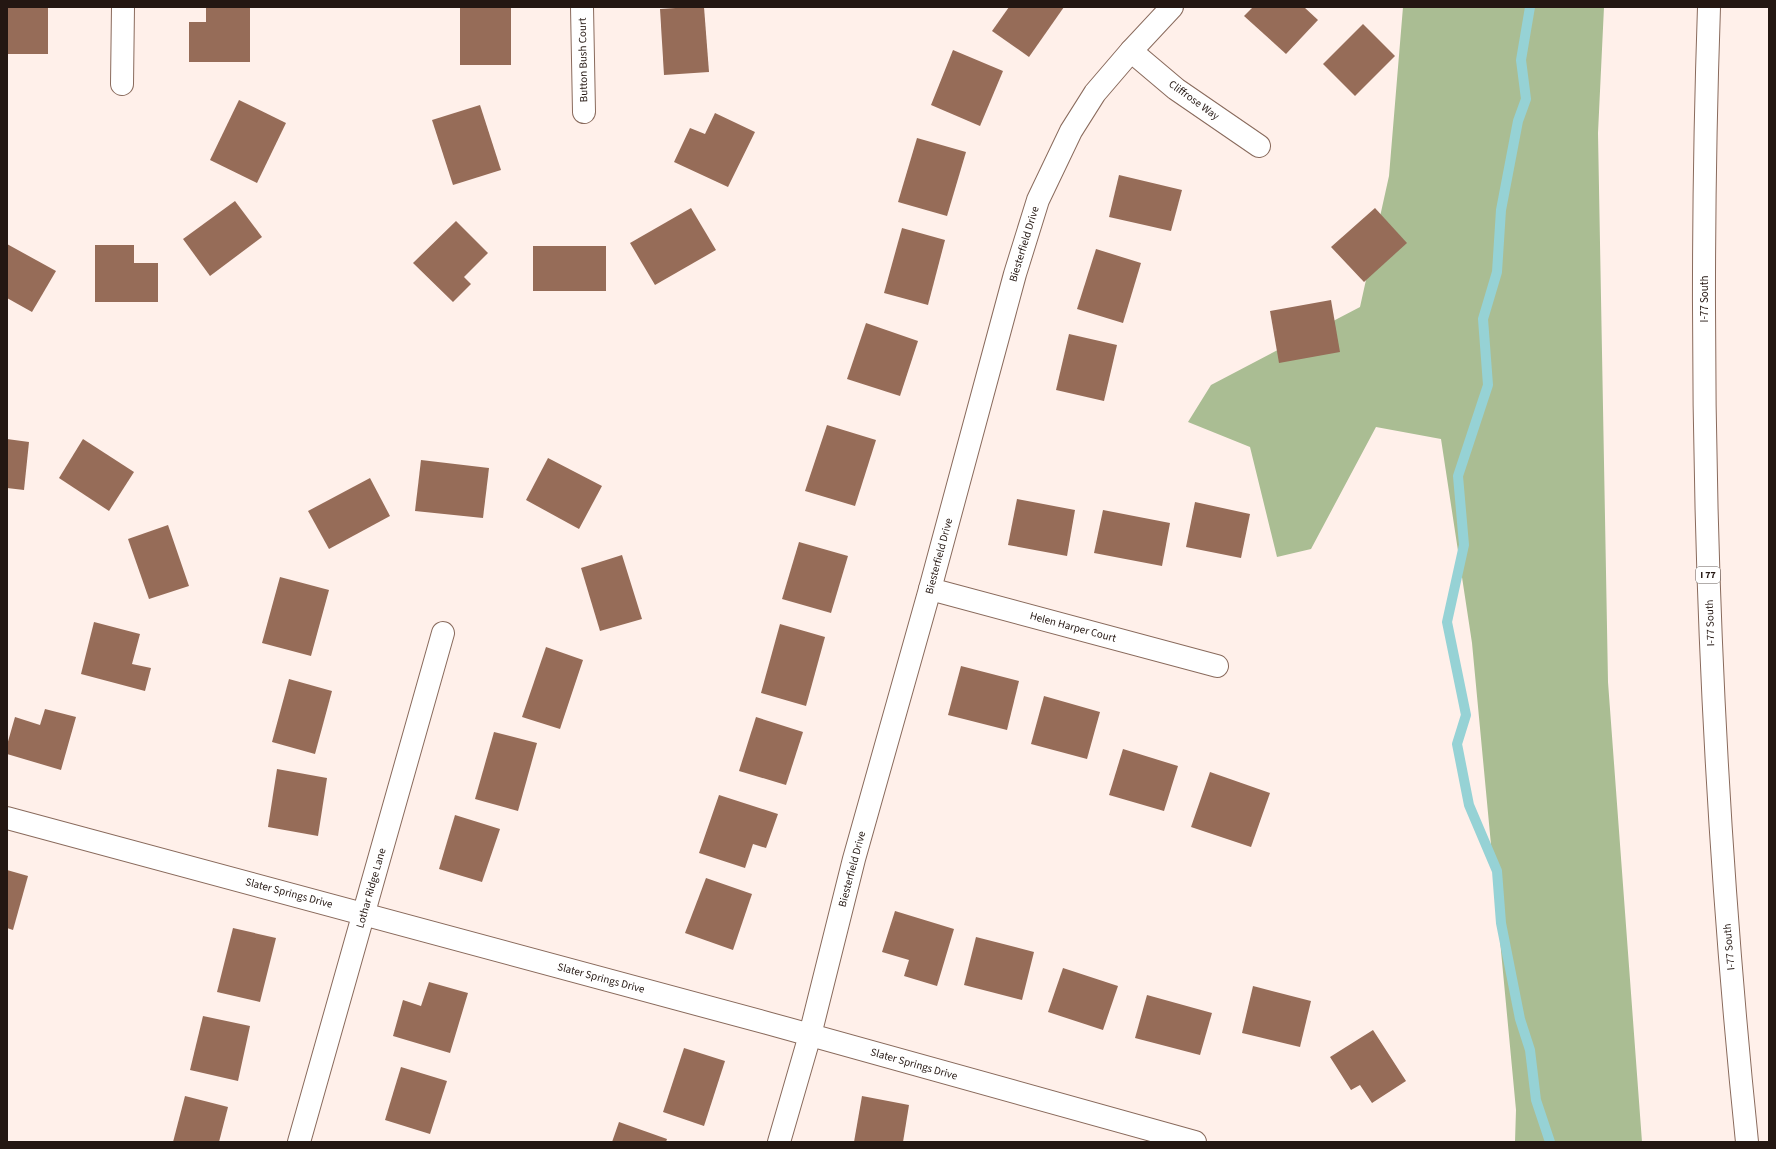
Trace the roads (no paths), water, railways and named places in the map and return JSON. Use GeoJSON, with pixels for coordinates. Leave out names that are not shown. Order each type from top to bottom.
{"type":"FeatureCollection","features":[{"type":"Feature","properties":{"kind":"main road"},"geometry":{"type":"LineString","coordinates":[[122,84],[123,7]]}},
{"type":"Feature","properties":{"kind":"main road","name":"Button Bush Court"},"geometry":{"type":"LineString","coordinates":[[582,7],[584,112]]}},
{"type":"Feature","properties":{"kind":"main road","name":"Biesterfield Drive"},"geometry":{"type":"LineString","coordinates":[[778,1142],[810,1035],[854,859],[930,589],[1015,274],[1038,200],[1071,131],[1095,93],[1172,7]]}},
{"type":"Feature","properties":{"kind":"main road","name":"I-77 South"},"geometry":{"type":"LineString","coordinates":[[1709,7],[1704,231],[1704,369],[1710,640],[1728,930],[1746,1142]]}},
{"type":"Feature","properties":{"kind":"main road","name":"Cliffrose Way"},"geometry":{"type":"LineString","coordinates":[[1131,51],[1176,89],[1259,146]]}},
{"type":"Feature","properties":{"kind":"main road","name":"Helen Harper Court"},"geometry":{"type":"LineString","coordinates":[[930,589],[1217,666]]}},
{"type":"Feature","properties":{"kind":"main road","name":"Lothar Ridge Lane"},"geometry":{"type":"LineString","coordinates":[[299,1142],[443,633]]}},
{"type":"Feature","properties":{"kind":"main road","name":"Slater Springs Drive"},"geometry":{"type":"LineString","coordinates":[[7,818],[364,913],[1194,1142]]}},
{"type":"Feature","properties":{"kind":"waterway"},"geometry":{"type":"LineString","coordinates":[[1530,7],[1521,60],[1526,99],[1518,121],[1501,210],[1497,272],[1483,319],[1488,385],[1458,476],[1464,545],[1447,622],[1466,715],[1457,744],[1469,805],[1497,871],[1501,923],[1520,1019],[1530,1050],[1536,1100],[1550,1142]]}}]}
